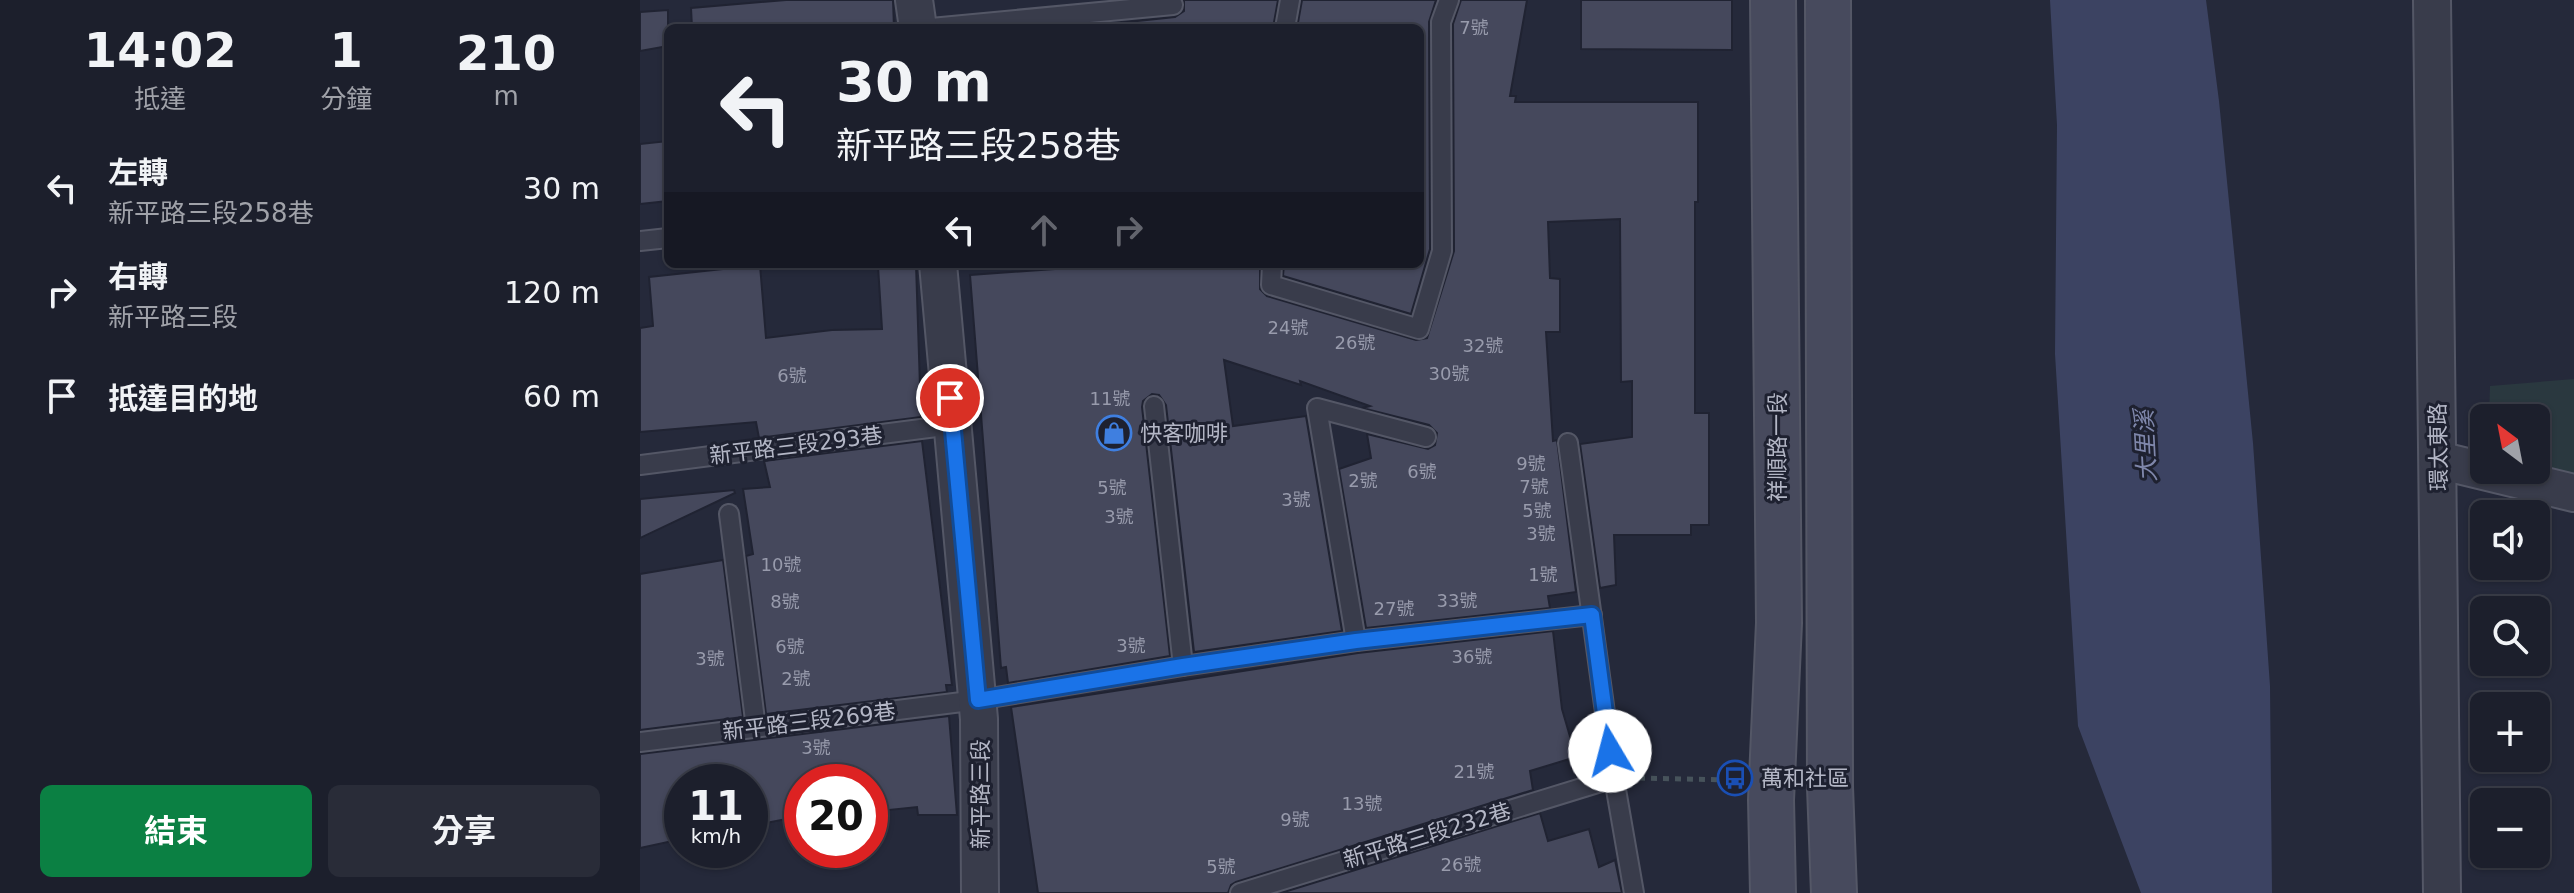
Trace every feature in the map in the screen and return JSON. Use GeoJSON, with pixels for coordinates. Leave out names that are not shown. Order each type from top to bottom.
{"type":"FeatureCollection","features":[{"type":"Feature","properties":{"kind":"street"},"geometry":{"type":"LineString","coordinates":[[914,0],[917,24]]}},
{"type":"Feature","properties":{"kind":"street","name":"祥順路一段"},"geometry":{"type":"LineString","coordinates":[[1773,0],[1779,607],[1773,893]]}},
{"type":"Feature","properties":{"kind":"street"},"geometry":{"type":"LineString","coordinates":[[1828,0],[1830,787],[1834,893]]}},
{"type":"Feature","properties":{"kind":"street","name":"環太東路"},"geometry":{"type":"LineString","coordinates":[[2432,0],[2442,893]]}},
{"type":"Feature","properties":{"kind":"street","name":"新平路三段"},"geometry":{"type":"LineString","coordinates":[[938,268],[978,700],[980,893]]}},
{"type":"Feature","properties":{"kind":"street"},"geometry":{"type":"LineString","coordinates":[[2438,460],[2574,493]]}},
{"type":"Feature","properties":{"kind":"lane"},"geometry":{"type":"LineString","coordinates":[[1286,24],[1290,0]]}},
{"type":"Feature","properties":{"kind":"lane"},"geometry":{"type":"LineString","coordinates":[[1272,268],[1271,285],[1419,329],[1442,251],[1441,22],[1449,0]]}},
{"type":"Feature","properties":{"kind":"lane"},"geometry":{"type":"LineString","coordinates":[[973,24],[1173,5]]}},
{"type":"Feature","properties":{"kind":"lane"},"geometry":{"type":"LineString","coordinates":[[640,241],[664,238]]}},
{"type":"Feature","properties":{"kind":"lane"},"geometry":{"type":"LineString","coordinates":[[1154,406],[1183,666]]}},
{"type":"Feature","properties":{"kind":"lane"},"geometry":{"type":"LineString","coordinates":[[1356,641],[1317,408],[1426,437]]}},
{"type":"Feature","properties":{"kind":"lane","name":"新平路三段293巷"},"geometry":{"type":"LineString","coordinates":[[640,465],[952,425]]}},
{"type":"Feature","properties":{"kind":"lane"},"geometry":{"type":"LineString","coordinates":[[1568,443],[1614,778],[1634,893]]}},
{"type":"Feature","properties":{"kind":"lane"},"geometry":{"type":"LineString","coordinates":[[729,514],[756,728]]}},
{"type":"Feature","properties":{"kind":"lane","name":"新平路三段269巷"},"geometry":{"type":"LineString","coordinates":[[640,742],[978,700],[1356,641],[1592,615]]}},
{"type":"Feature","properties":{"kind":"lane","name":"新平路三段232巷"},"geometry":{"type":"LineString","coordinates":[[1240,893],[1614,778]]}},
{"type":"Feature","properties":{"kind":"path"},"geometry":{"type":"LineString","coordinates":[[1614,778],[1773,781]]}},
{"type":"Feature","properties":{"kind":"shaded area"},"geometry":{"type":"Polygon","coordinates":[[[2574,379],[2574,494],[2550,479],[2550,404],[2489,404],[2490,386],[2574,379]]]}},
{"type":"Feature","properties":{"kind":"water","name":"大里溪"},"geometry":{"type":"Polygon","coordinates":[[[2050,0],[2206,0],[2253,443],[2270,686],[2272,893],[2141,893],[2078,726],[2055,354],[2057,125],[2050,0]]]}},
{"type":"Feature","properties":{"kind":"building"},"geometry":{"type":"Polygon","coordinates":[[[786,0],[893,0],[894,24],[692,24],[691,8],[786,0]]]}},
{"type":"Feature","properties":{"kind":"building"},"geometry":{"type":"Polygon","coordinates":[[[1184,0],[1278,0],[1274,24],[1109,24],[1175,17],[1184,11],[1184,0]]]}},
{"type":"Feature","properties":{"kind":"building"},"geometry":{"type":"Polygon","coordinates":[[[1302,0],[1436,0],[1429,22],[1430,249],[1411,314],[1283,276],[1284,268],[1424,268],[1424,24],[1298,24],[1302,0]]]}},
{"type":"Feature","properties":{"kind":"building"},"geometry":{"type":"Polygon","coordinates":[[[1461,0],[1527,0],[1510,96],[1516,96],[1515,102],[1698,102],[1695,413],[1709,413],[1709,525],[1691,525],[1691,535],[1614,535],[1616,585],[1600,588],[1580,444],[1632,437],[1632,381],[1621,382],[1620,219],[1548,222],[1550,278],[1560,279],[1560,332],[1546,332],[1553,441],[1557,440],[1576,592],[1548,596],[1550,608],[1366,628],[1339,469],[1371,458],[1367,434],[1428,449],[1435,445],[1437,433],[1429,425],[1362,408],[1370,406],[1300,381],[1301,385],[1224,360],[1233,426],[1306,416],[1342,631],[1194,652],[1166,405],[1159,395],[1152,394],[1143,401],[1142,407],[1170,656],[1008,683],[1006,667],[1001,668],[970,275],[1069,268],[1260,268],[1260,289],[1267,296],[1416,340],[1427,338],[1454,251],[1453,24],[1461,0]]]}},
{"type":"Feature","properties":{"kind":"building"},"geometry":{"type":"Polygon","coordinates":[[[1581,0],[1732,0],[1732,50],[1581,49],[1581,0]]]}},
{"type":"Feature","properties":{"kind":"building"},"geometry":{"type":"Polygon","coordinates":[[[668,10],[668,24],[664,24],[664,47],[640,51],[640,12],[668,10]]]}},
{"type":"Feature","properties":{"kind":"building"},"geometry":{"type":"Polygon","coordinates":[[[664,141],[664,201],[640,204],[640,144],[664,141]]]}},
{"type":"Feature","properties":{"kind":"building"},"geometry":{"type":"Polygon","coordinates":[[[760,268],[766,338],[832,330],[882,329],[878,268],[916,268],[921,417],[759,438],[756,422],[640,432],[640,328],[653,326],[649,277],[760,268]]]}},
{"type":"Feature","properties":{"kind":"building"},"geometry":{"type":"Polygon","coordinates":[[[922,441],[952,685],[946,685],[947,692],[766,714],[746,556],[753,554],[743,489],[770,487],[764,461],[922,441]]]}},
{"type":"Feature","properties":{"kind":"building"},"geometry":{"type":"Polygon","coordinates":[[[734,490],[735,493],[640,538],[640,499],[734,490]]]}},
{"type":"Feature","properties":{"kind":"building"},"geometry":{"type":"Polygon","coordinates":[[[723,560],[743,717],[640,730],[640,574],[723,560]]]}},
{"type":"Feature","properties":{"kind":"building"},"geometry":{"type":"Polygon","coordinates":[[[1553,631],[1562,709],[1576,757],[1530,771],[1533,790],[1236,882],[1228,893],[1038,893],[1011,707],[1358,653],[1553,631]]]}},
{"type":"Feature","properties":{"kind":"building"},"geometry":{"type":"Polygon","coordinates":[[[949,716],[957,815],[918,815],[917,807],[888,810],[888,764],[784,764],[784,819],[768,823],[768,764],[664,764],[664,843],[640,848],[640,754],[949,716]]]}},
{"type":"Feature","properties":{"kind":"building"},"geometry":{"type":"Polygon","coordinates":[[[1540,813],[1548,841],[1589,829],[1599,867],[1615,860],[1622,893],[1281,893],[1540,813]]]}},
{"type":"Feature","properties":{"kind":"place","name":"快客咖啡"},"geometry":{"type":"Point","coordinates":[1114,433]}},
{"type":"Feature","properties":{"kind":"place","name":"萬和社區"},"geometry":{"type":"Point","coordinates":[1735,778]}},
{"type":"Feature","properties":{"kind":"route"},"geometry":{"type":"LineString","coordinates":[[950,398],[978,700],[1356,641],[1592,615],[1610,751]]}}]}
